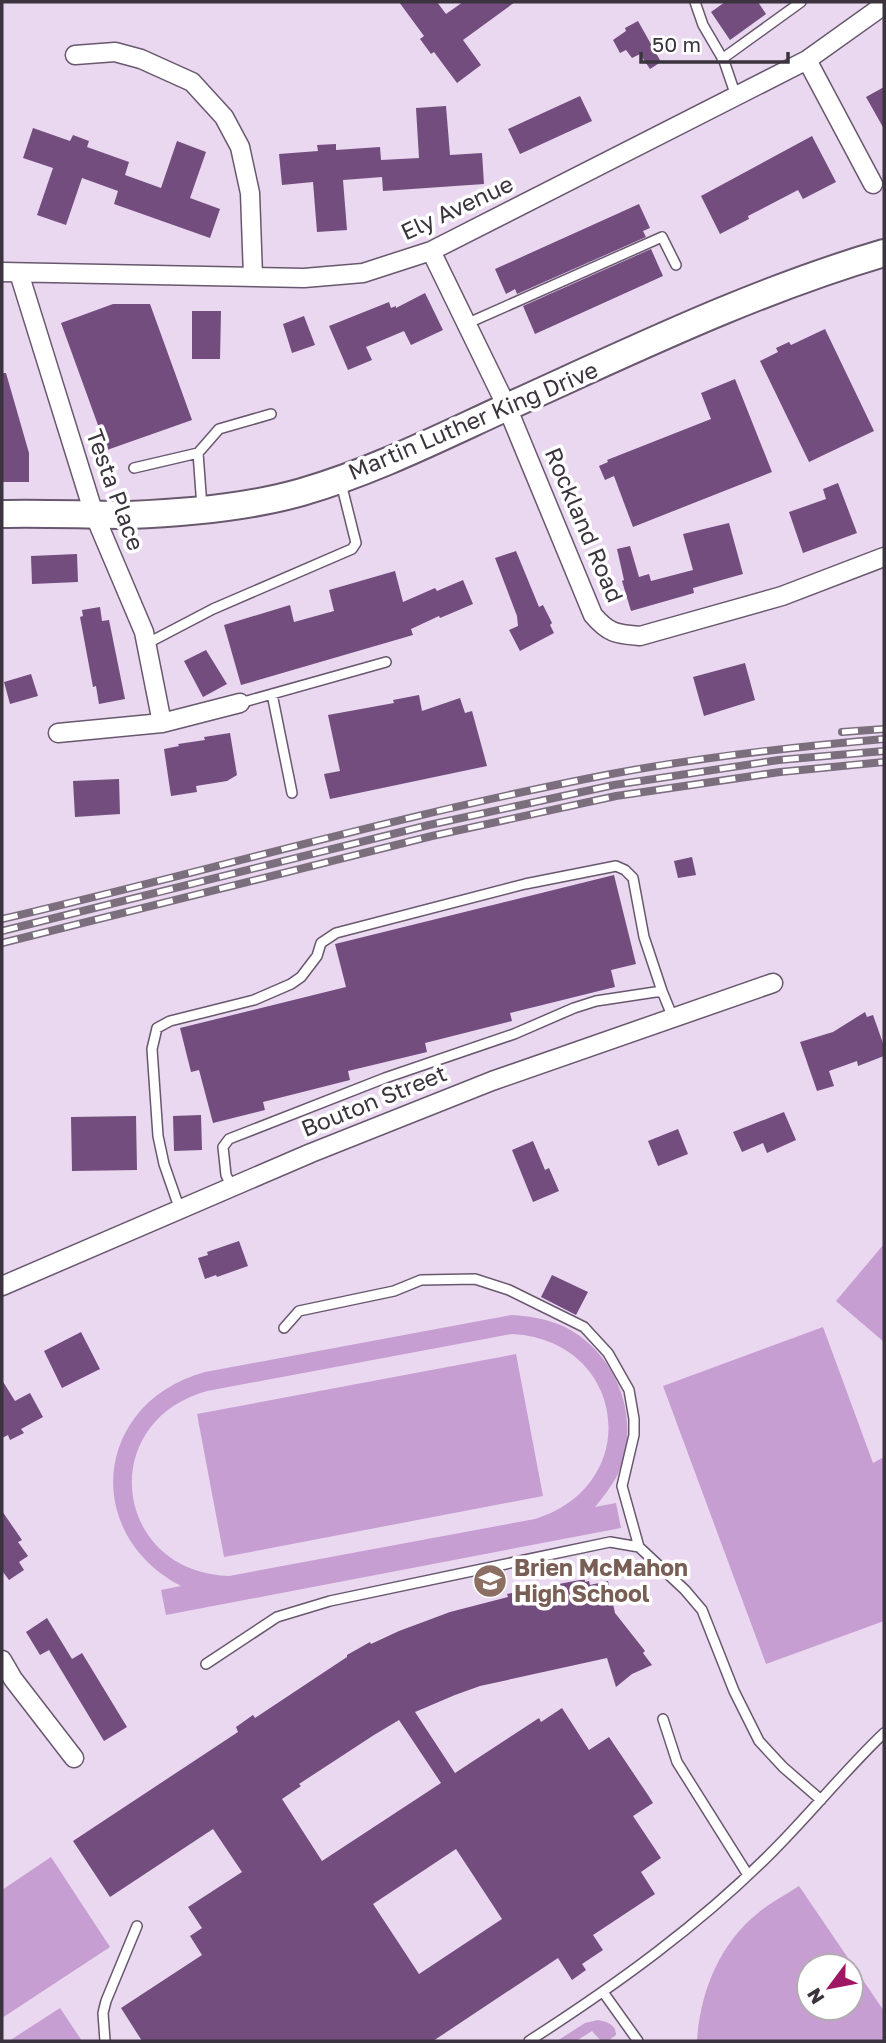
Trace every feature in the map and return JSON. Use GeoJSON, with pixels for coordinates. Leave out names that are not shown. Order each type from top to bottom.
{"type":"FeatureCollection","features":[{"type":"Feature","properties":{"kind":"main road","name":"Martin Luther King Drive"},"geometry":{"type":"LineString","coordinates":[[2,514],[130,515],[238,505],[300,492],[389,462],[742,303],[825,270],[884,253]]}},
{"type":"Feature","properties":{"kind":"street","name":"Ely Avenue"},"geometry":{"type":"LineString","coordinates":[[10,273],[304,278],[363,273],[431,251],[807,60],[884,5]]}},
{"type":"Feature","properties":{"kind":"street"},"geometry":{"type":"LineString","coordinates":[[75,55],[115,52],[141,59],[192,82],[224,117],[240,147],[250,193],[253,276]]}},
{"type":"Feature","properties":{"kind":"street"},"geometry":{"type":"LineString","coordinates":[[807,60],[873,184]]}},
{"type":"Feature","properties":{"kind":"street","name":"Rockland Road"},"geometry":{"type":"LineString","coordinates":[[431,251],[506,407],[593,615],[604,628],[616,634],[640,636],[782,596],[884,557]]}},
{"type":"Feature","properties":{"kind":"street","name":"Testa Place"},"geometry":{"type":"LineString","coordinates":[[10,273],[94,514],[144,632],[162,723]]}},
{"type":"Feature","properties":{"kind":"street"},"geometry":{"type":"LineString","coordinates":[[58,733],[162,723],[240,703]]}},
{"type":"Feature","properties":{"kind":"street","name":"Bouton Street"},"geometry":{"type":"LineString","coordinates":[[2,1286],[324,1147],[492,1081],[773,983]]}},
{"type":"Feature","properties":{"kind":"street"},"geometry":{"type":"LineString","coordinates":[[2,1660],[13,1679],[74,1758]]}},
{"type":"Feature","properties":{"kind":"lane"},"geometry":{"type":"LineString","coordinates":[[695,2],[736,96]]}},
{"type":"Feature","properties":{"kind":"lane"},"geometry":{"type":"LineString","coordinates":[[722,59],[802,2]]}},
{"type":"Feature","properties":{"kind":"lane"},"geometry":{"type":"LineString","coordinates":[[466,324],[662,237],[676,265]]}},
{"type":"Feature","properties":{"kind":"lane"},"geometry":{"type":"LineString","coordinates":[[134,468],[198,453],[219,429],[271,414]]}},
{"type":"Feature","properties":{"kind":"lane"},"geometry":{"type":"LineString","coordinates":[[198,453],[202,509]]}},
{"type":"Feature","properties":{"kind":"lane"},"geometry":{"type":"LineString","coordinates":[[146,644],[213,609],[352,549],[356,543],[340,479]]}},
{"type":"Feature","properties":{"kind":"lane"},"geometry":{"type":"LineString","coordinates":[[240,703],[386,662]]}},
{"type":"Feature","properties":{"kind":"lane"},"geometry":{"type":"LineString","coordinates":[[272,694],[292,793]]}},
{"type":"Feature","properties":{"kind":"lane"},"geometry":{"type":"LineString","coordinates":[[180,1210],[164,1164],[158,1136],[152,1049],[157,1028],[170,1021],[254,1000],[291,984],[302,977],[317,956],[321,943],[336,933],[525,884],[616,866],[633,878],[644,937],[673,1018]]}},
{"type":"Feature","properties":{"kind":"lane"},"geometry":{"type":"LineString","coordinates":[[232,1187],[226,1174],[223,1147],[229,1139],[385,1079],[514,1034],[574,1008],[596,1001],[662,991]]}},
{"type":"Feature","properties":{"kind":"lane"},"geometry":{"type":"LineString","coordinates":[[284,1328],[299,1311],[394,1291],[421,1280],[474,1279],[509,1290],[584,1327],[608,1353],[629,1390],[634,1436],[622,1486],[639,1547],[685,1590],[702,1610],[734,1691],[759,1741],[783,1767],[821,1800]]}},
{"type":"Feature","properties":{"kind":"lane"},"geometry":{"type":"LineString","coordinates":[[206,1664],[277,1617],[330,1601],[610,1542],[639,1547]]}},
{"type":"Feature","properties":{"kind":"lane"},"geometry":{"type":"LineString","coordinates":[[663,1719],[677,1762],[748,1875]]}},
{"type":"Feature","properties":{"kind":"lane"},"geometry":{"type":"LineString","coordinates":[[530,2041],[603,1992],[702,1917],[774,1850],[884,1733]]}},
{"type":"Feature","properties":{"kind":"lane"},"geometry":{"type":"LineString","coordinates":[[105,2041],[103,2013],[106,2001],[137,1926]]}},
{"type":"Feature","properties":{"kind":"lane"},"geometry":{"type":"LineString","coordinates":[[603,1992],[636,2038],[624,2041]]}},
{"type":"Feature","properties":{"kind":"shaded area"},"geometry":{"type":"Polygon","coordinates":[[[884,1244],[884,1342],[836,1301],[884,1244]]]}},
{"type":"Feature","properties":{"kind":"shaded area"},"geometry":{"type":"Polygon","coordinates":[[[512,1315],[539,1318],[559,1324],[584,1339],[599,1354],[621,1391],[627,1433],[624,1455],[617,1476],[595,1507],[616,1503],[621,1528],[166,1615],[161,1590],[181,1586],[149,1563],[127,1534],[115,1503],[114,1470],[122,1439],[141,1411],[168,1388],[205,1372],[512,1315]],[[512,1334],[207,1391],[171,1408],[147,1432],[134,1462],[132,1494],[142,1524],[161,1550],[190,1568],[229,1576],[535,1519],[570,1502],[594,1477],[606,1447],[608,1416],[599,1386],[580,1361],[551,1342],[512,1334]]]}},
{"type":"Feature","properties":{"kind":"shaded area"},"geometry":{"type":"Polygon","coordinates":[[[823,1327],[873,1463],[884,1457],[884,1621],[766,1664],[663,1386],[823,1327]]]}},
{"type":"Feature","properties":{"kind":"shaded area"},"geometry":{"type":"Polygon","coordinates":[[[516,1354],[543,1496],[224,1557],[197,1414],[516,1354]]]}},
{"type":"Feature","properties":{"kind":"shaded area"},"geometry":{"type":"Polygon","coordinates":[[[51,1857],[110,1947],[2,2018],[2,1890],[51,1857]]]}},
{"type":"Feature","properties":{"kind":"shaded area"},"geometry":{"type":"Polygon","coordinates":[[[799,1886],[844,1952],[795,1952],[795,2022],[865,2022],[865,1983],[884,2011],[884,2041],[697,2041],[702,2005],[722,1954],[744,1925],[799,1886]]]}},
{"type":"Feature","properties":{"kind":"shaded area"},"geometry":{"type":"Polygon","coordinates":[[[60,2008],[82,2041],[9,2041],[60,2008]]]}},
{"type":"Feature","properties":{"kind":"shaded area"},"geometry":{"type":"Polygon","coordinates":[[[598,2020],[613,2026],[616,2035],[608,2041],[601,2041],[592,2031],[576,2041],[557,2041],[585,2023],[598,2020]]]}},
{"type":"Feature","properties":{"kind":"building"},"geometry":{"type":"Polygon","coordinates":[[[399,2],[437,2],[446,14],[463,2],[515,2],[463,40],[481,65],[457,83],[434,52],[431,54],[420,39],[424,36],[399,2]]]}},
{"type":"Feature","properties":{"kind":"building"},"geometry":{"type":"Polygon","coordinates":[[[725,2],[758,2],[766,14],[730,40],[711,12],[725,2]]]}},
{"type":"Feature","properties":{"kind":"building"},"geometry":{"type":"Polygon","coordinates":[[[638,21],[661,62],[650,69],[640,54],[632,58],[626,50],[620,53],[613,40],[626,31],[625,28],[638,21]]]}},
{"type":"Feature","properties":{"kind":"building"},"geometry":{"type":"Polygon","coordinates":[[[884,87],[884,129],[866,97],[884,87]]]}},
{"type":"Feature","properties":{"kind":"building"},"geometry":{"type":"Polygon","coordinates":[[[580,96],[592,121],[520,154],[508,129],[580,96]]]}},
{"type":"Feature","properties":{"kind":"building"},"geometry":{"type":"Polygon","coordinates":[[[446,106],[450,155],[482,153],[484,184],[383,191],[382,177],[343,180],[347,230],[317,232],[313,182],[282,185],[279,154],[318,151],[317,145],[336,144],[336,150],[380,147],[381,160],[419,158],[416,108],[446,106]]]}},
{"type":"Feature","properties":{"kind":"building"},"geometry":{"type":"Polygon","coordinates":[[[33,128],[70,141],[73,135],[89,141],[87,147],[129,162],[125,175],[161,188],[177,141],[206,152],[190,198],[220,209],[210,238],[114,204],[118,191],[82,178],[66,225],[37,215],[53,168],[23,158],[33,128]]]}},
{"type":"Feature","properties":{"kind":"building"},"geometry":{"type":"Polygon","coordinates":[[[812,136],[836,182],[803,199],[798,190],[720,234],[701,196],[812,136]]]}},
{"type":"Feature","properties":{"kind":"building"},"geometry":{"type":"Polygon","coordinates":[[[639,204],[650,228],[643,231],[646,237],[517,294],[515,289],[506,294],[495,269],[639,204]]]}},
{"type":"Feature","properties":{"kind":"building"},"geometry":{"type":"Polygon","coordinates":[[[651,249],[663,276],[535,334],[523,306],[651,249]]]}},
{"type":"Feature","properties":{"kind":"building"},"geometry":{"type":"Polygon","coordinates":[[[425,293],[443,330],[411,345],[404,331],[366,347],[372,360],[348,370],[329,326],[389,302],[391,308],[396,308],[425,293]]]}},
{"type":"Feature","properties":{"kind":"building"},"geometry":{"type":"Polygon","coordinates":[[[113,304],[150,304],[192,420],[107,450],[61,323],[113,304]]]}},
{"type":"Feature","properties":{"kind":"building"},"geometry":{"type":"Polygon","coordinates":[[[192,311],[221,311],[220,359],[192,359],[192,311]]]}},
{"type":"Feature","properties":{"kind":"building"},"geometry":{"type":"Polygon","coordinates":[[[304,316],[315,345],[292,353],[283,324],[304,316]]]}},
{"type":"Feature","properties":{"kind":"building"},"geometry":{"type":"Polygon","coordinates":[[[825,329],[874,431],[809,462],[760,361],[778,352],[776,348],[789,342],[791,345],[825,329]]]}},
{"type":"Feature","properties":{"kind":"building"},"geometry":{"type":"Polygon","coordinates":[[[2,373],[6,373],[29,453],[29,482],[2,482],[2,373]]]}},
{"type":"Feature","properties":{"kind":"building"},"geometry":{"type":"Polygon","coordinates":[[[735,379],[772,472],[633,527],[614,476],[605,480],[599,466],[608,462],[607,460],[711,419],[701,393],[735,379]]]}},
{"type":"Feature","properties":{"kind":"building"},"geometry":{"type":"Polygon","coordinates":[[[838,483],[857,533],[803,553],[789,512],[826,499],[823,489],[838,483]]]}},
{"type":"Feature","properties":{"kind":"building"},"geometry":{"type":"Polygon","coordinates":[[[729,523],[743,574],[693,588],[694,593],[631,611],[622,581],[624,580],[617,549],[630,546],[639,577],[649,574],[651,581],[693,570],[683,534],[729,523]]]}},
{"type":"Feature","properties":{"kind":"building"},"geometry":{"type":"Polygon","coordinates":[[[516,551],[539,607],[543,605],[554,633],[520,651],[509,630],[518,626],[517,616],[495,558],[516,551]]]}},
{"type":"Feature","properties":{"kind":"building"},"geometry":{"type":"Polygon","coordinates":[[[77,554],[78,582],[32,584],[31,556],[77,554]]]}},
{"type":"Feature","properties":{"kind":"building"},"geometry":{"type":"Polygon","coordinates":[[[395,571],[403,602],[435,588],[437,591],[463,580],[473,604],[411,629],[413,635],[241,685],[224,625],[290,605],[294,622],[334,611],[329,590],[395,571]]]}},
{"type":"Feature","properties":{"kind":"building"},"geometry":{"type":"Polygon","coordinates":[[[100,607],[102,621],[109,620],[125,699],[99,704],[96,686],[93,687],[80,617],[83,616],[82,610],[100,607]]]}},
{"type":"Feature","properties":{"kind":"building"},"geometry":{"type":"Polygon","coordinates":[[[206,650],[227,684],[203,697],[184,661],[206,650]]]}},
{"type":"Feature","properties":{"kind":"building"},"geometry":{"type":"Polygon","coordinates":[[[745,663],[755,700],[704,716],[693,677],[745,663]]]}},
{"type":"Feature","properties":{"kind":"building"},"geometry":{"type":"Polygon","coordinates":[[[31,674],[38,696],[10,704],[4,682],[31,674]]]}},
{"type":"Feature","properties":{"kind":"building"},"geometry":{"type":"Polygon","coordinates":[[[419,695],[422,711],[460,698],[465,713],[472,711],[487,766],[330,799],[324,774],[340,771],[328,715],[394,703],[393,700],[419,695]]]}},
{"type":"Feature","properties":{"kind":"building"},"geometry":{"type":"Polygon","coordinates":[[[230,733],[237,775],[227,781],[196,786],[197,792],[171,796],[164,749],[205,740],[204,737],[230,733]]]}},
{"type":"Feature","properties":{"kind":"building"},"geometry":{"type":"Polygon","coordinates":[[[119,779],[120,814],[75,817],[73,781],[119,779]]]}},
{"type":"Feature","properties":{"kind":"building"},"geometry":{"type":"Polygon","coordinates":[[[692,857],[696,875],[678,878],[674,861],[692,857]]]}},
{"type":"Feature","properties":{"kind":"building"},"geometry":{"type":"Polygon","coordinates":[[[614,875],[636,964],[611,970],[615,987],[510,1013],[512,1021],[425,1043],[427,1052],[348,1071],[350,1080],[263,1102],[265,1110],[213,1123],[199,1070],[191,1072],[180,1028],[346,987],[335,944],[614,875]]]}},
{"type":"Feature","properties":{"kind":"building"},"geometry":{"type":"Polygon","coordinates":[[[865,1012],[867,1017],[873,1015],[884,1046],[884,1056],[858,1066],[857,1061],[829,1071],[834,1086],[817,1091],[800,1042],[833,1032],[865,1012]]]}},
{"type":"Feature","properties":{"kind":"building"},"geometry":{"type":"Polygon","coordinates":[[[784,1112],[796,1140],[767,1153],[763,1143],[742,1152],[733,1132],[784,1112]]]}},
{"type":"Feature","properties":{"kind":"building"},"geometry":{"type":"Polygon","coordinates":[[[201,1115],[202,1150],[174,1151],[173,1116],[201,1115]]]}},
{"type":"Feature","properties":{"kind":"building"},"geometry":{"type":"Polygon","coordinates":[[[136,1116],[137,1170],[72,1171],[71,1117],[136,1116]]]}},
{"type":"Feature","properties":{"kind":"building"},"geometry":{"type":"Polygon","coordinates":[[[678,1129],[688,1154],[658,1166],[648,1141],[678,1129]]]}},
{"type":"Feature","properties":{"kind":"building"},"geometry":{"type":"Polygon","coordinates":[[[533,1141],[545,1170],[549,1168],[559,1191],[533,1202],[512,1150],[533,1141]]]}},
{"type":"Feature","properties":{"kind":"building"},"geometry":{"type":"Polygon","coordinates":[[[239,1241],[248,1266],[205,1279],[198,1258],[239,1241]]]}},
{"type":"Feature","properties":{"kind":"building"},"geometry":{"type":"Polygon","coordinates":[[[552,1275],[588,1292],[576,1315],[541,1297],[552,1275]]]}},
{"type":"Feature","properties":{"kind":"building"},"geometry":{"type":"Polygon","coordinates":[[[81,1332],[100,1369],[62,1388],[44,1351],[81,1332]]]}},
{"type":"Feature","properties":{"kind":"building"},"geometry":{"type":"Polygon","coordinates":[[[2,1380],[15,1401],[30,1393],[43,1417],[21,1429],[24,1433],[10,1440],[8,1435],[2,1438],[2,1380]]]}},
{"type":"Feature","properties":{"kind":"building"},"geometry":{"type":"Polygon","coordinates":[[[2,1511],[22,1540],[18,1542],[28,1556],[19,1562],[24,1570],[9,1580],[2,1573],[2,1511]]]}},
{"type":"Feature","properties":{"kind":"building"},"geometry":{"type":"Polygon","coordinates":[[[585,1579],[590,1585],[608,1581],[615,1613],[645,1651],[643,1653],[652,1665],[632,1674],[616,1687],[607,1658],[480,1686],[415,1712],[455,1773],[539,1718],[541,1722],[562,1708],[589,1750],[609,1737],[653,1803],[633,1816],[661,1858],[641,1872],[655,1894],[593,1935],[603,1950],[582,1964],[586,1970],[572,1980],[558,1958],[433,2041],[142,2041],[121,2008],[202,1955],[190,1936],[202,1928],[188,1907],[242,1872],[213,1829],[110,1897],[73,1841],[238,1732],[236,1727],[253,1715],[255,1718],[347,1655],[370,1642],[371,1644],[450,1612],[508,1597],[507,1594],[585,1579]],[[399,1720],[299,1784],[301,1786],[282,1799],[322,1861],[441,1783],[399,1720]],[[456,1849],[373,1904],[419,1974],[502,1919],[456,1849]]]}},
{"type":"Feature","properties":{"kind":"building"},"geometry":{"type":"Polygon","coordinates":[[[47,1618],[72,1659],[82,1653],[127,1727],[104,1741],[49,1650],[40,1655],[26,1632],[47,1618]]]}},
{"type":"Feature","properties":{"kind":"railway"},"geometry":{"type":"LineString","coordinates":[[842,732],[884,729]]}},
{"type":"Feature","properties":{"kind":"railway"},"geometry":{"type":"LineString","coordinates":[[2,919],[458,806],[611,774],[679,762],[884,739]]}},
{"type":"Feature","properties":{"kind":"railway"},"geometry":{"type":"LineString","coordinates":[[2,931],[429,825],[614,785],[779,760],[884,751]]}},
{"type":"Feature","properties":{"kind":"railway"},"geometry":{"type":"LineString","coordinates":[[2,943],[432,836],[616,796],[780,772],[884,762]]}},
{"type":"Feature","properties":{"kind":"place","name":"Brien McMahon High School"},"geometry":{"type":"Point","coordinates":[490,1581]}}]}
